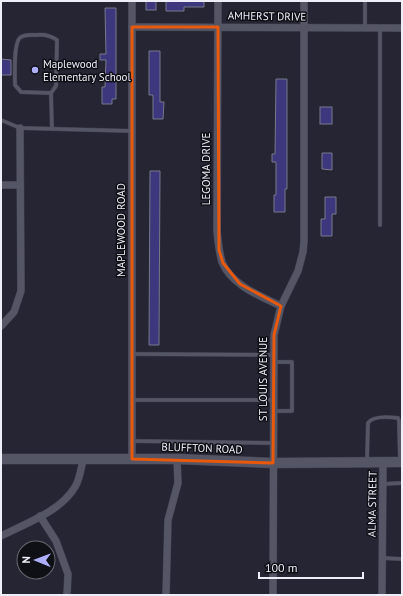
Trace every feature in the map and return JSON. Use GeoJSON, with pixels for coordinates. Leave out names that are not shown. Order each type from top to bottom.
{"type":"FeatureCollection","features":[{"type":"Feature","properties":{"kind":"main road","name":"BLUFFTON ROAD"},"geometry":{"type":"LineString","coordinates":[[1,459],[177,459],[274,463],[401,462]]}},
{"type":"Feature","properties":{"kind":"street","name":"MAPLEWOOD ROAD"},"geometry":{"type":"LineString","coordinates":[[132,1],[132,459]]}},
{"type":"Feature","properties":{"kind":"street","name":"LEGOMA DRIVE"},"geometry":{"type":"LineString","coordinates":[[218,1],[217,231],[219,250],[223,263],[230,274],[240,284],[255,294],[280,306]]}},
{"type":"Feature","properties":{"kind":"street","name":"ST LOUIS AVENUE"},"geometry":{"type":"LineString","coordinates":[[273,595],[274,335],[280,306],[298,272],[304,241],[304,1]]}},
{"type":"Feature","properties":{"kind":"street","name":"AMHERST DRIVE"},"geometry":{"type":"LineString","coordinates":[[132,27],[402,28]]}},
{"type":"Feature","properties":{"kind":"street"},"geometry":{"type":"LineString","coordinates":[[1,326],[14,312],[21,291],[20,128]]}},
{"type":"Feature","properties":{"kind":"street"},"geometry":{"type":"LineString","coordinates":[[1,185],[20,185]]}},
{"type":"Feature","properties":{"kind":"street"},"geometry":{"type":"LineString","coordinates":[[166,595],[168,520],[178,483],[177,459]]}},
{"type":"Feature","properties":{"kind":"street"},"geometry":{"type":"LineString","coordinates":[[1,536],[40,516],[67,497],[76,486],[83,460]]}},
{"type":"Feature","properties":{"kind":"street","name":"ALMA STREET"},"geometry":{"type":"LineString","coordinates":[[382,595],[383,462]]}},
{"type":"Feature","properties":{"kind":"street"},"geometry":{"type":"LineString","coordinates":[[40,516],[56,541],[68,574],[67,595]]}},
{"type":"Feature","properties":{"kind":"lane"},"geometry":{"type":"LineString","coordinates":[[365,1],[365,28]]}},
{"type":"Feature","properties":{"kind":"lane"},"geometry":{"type":"LineString","coordinates":[[380,28],[380,225]]}},
{"type":"Feature","properties":{"kind":"lane"},"geometry":{"type":"LineString","coordinates":[[51,93],[22,92],[15,85],[16,49],[17,40],[20,37],[40,34],[51,36],[57,40],[56,86],[51,93],[52,129]]}},
{"type":"Feature","properties":{"kind":"lane"},"geometry":{"type":"LineString","coordinates":[[1,120],[20,128],[132,131]]}},
{"type":"Feature","properties":{"kind":"lane"},"geometry":{"type":"LineString","coordinates":[[132,354],[274,358],[292,362],[292,411],[274,411]]}},
{"type":"Feature","properties":{"kind":"lane"},"geometry":{"type":"LineString","coordinates":[[132,400],[274,400]]}},
{"type":"Feature","properties":{"kind":"lane"},"geometry":{"type":"LineString","coordinates":[[367,462],[368,423],[374,418],[398,418],[401,462]]}},
{"type":"Feature","properties":{"kind":"lane"},"geometry":{"type":"LineString","coordinates":[[132,441],[274,443]]}},
{"type":"Feature","properties":{"kind":"lane"},"geometry":{"type":"LineString","coordinates":[[383,484],[402,483]]}},
{"type":"Feature","properties":{"kind":"lane"},"geometry":{"type":"LineString","coordinates":[[382,558],[402,559]]}},
{"type":"Feature","properties":{"kind":"highlighted area"},"geometry":{"type":"Polygon","coordinates":[[[132,27],[218,27],[219,250],[223,263],[240,284],[281,306],[274,335],[273,463],[132,459],[132,27]]]}},
{"type":"Feature","properties":{"kind":"building"},"geometry":{"type":"Polygon","coordinates":[[[146,1],[156,1],[156,10],[146,10],[146,1]]]}},
{"type":"Feature","properties":{"kind":"building"},"geometry":{"type":"Polygon","coordinates":[[[166,1],[204,1],[204,7],[184,7],[184,11],[166,11],[166,1]]]}},
{"type":"Feature","properties":{"kind":"building"},"geometry":{"type":"Polygon","coordinates":[[[105,8],[116,8],[116,99],[112,99],[112,104],[102,104],[102,87],[105,87],[106,60],[100,60],[100,54],[106,54],[105,8]]]}},
{"type":"Feature","properties":{"kind":"building"},"geometry":{"type":"Polygon","coordinates":[[[149,51],[160,51],[160,102],[164,102],[163,119],[153,119],[153,95],[149,95],[149,51]]]}},
{"type":"Feature","properties":{"kind":"building"},"geometry":{"type":"Polygon","coordinates":[[[1,59],[11,60],[11,75],[1,75],[1,59]]]}},
{"type":"Feature","properties":{"kind":"building"},"geometry":{"type":"Polygon","coordinates":[[[276,79],[287,79],[287,189],[285,189],[285,212],[274,212],[274,195],[276,195],[276,162],[272,162],[272,154],[275,154],[276,79]]]}},
{"type":"Feature","properties":{"kind":"building"},"geometry":{"type":"Polygon","coordinates":[[[320,107],[332,107],[332,124],[320,124],[320,107]]]}},
{"type":"Feature","properties":{"kind":"building"},"geometry":{"type":"Polygon","coordinates":[[[322,153],[332,153],[332,170],[322,169],[322,153]]]}},
{"type":"Feature","properties":{"kind":"building"},"geometry":{"type":"Polygon","coordinates":[[[150,171],[160,171],[159,345],[149,345],[150,171]]]}},
{"type":"Feature","properties":{"kind":"building"},"geometry":{"type":"Polygon","coordinates":[[[325,197],[336,197],[336,214],[332,214],[332,236],[321,236],[321,219],[325,219],[325,197]]]}},
{"type":"Feature","properties":{"kind":"place","name":"Maplewood Elementary School"},"geometry":{"type":"Point","coordinates":[35,70]}}]}
